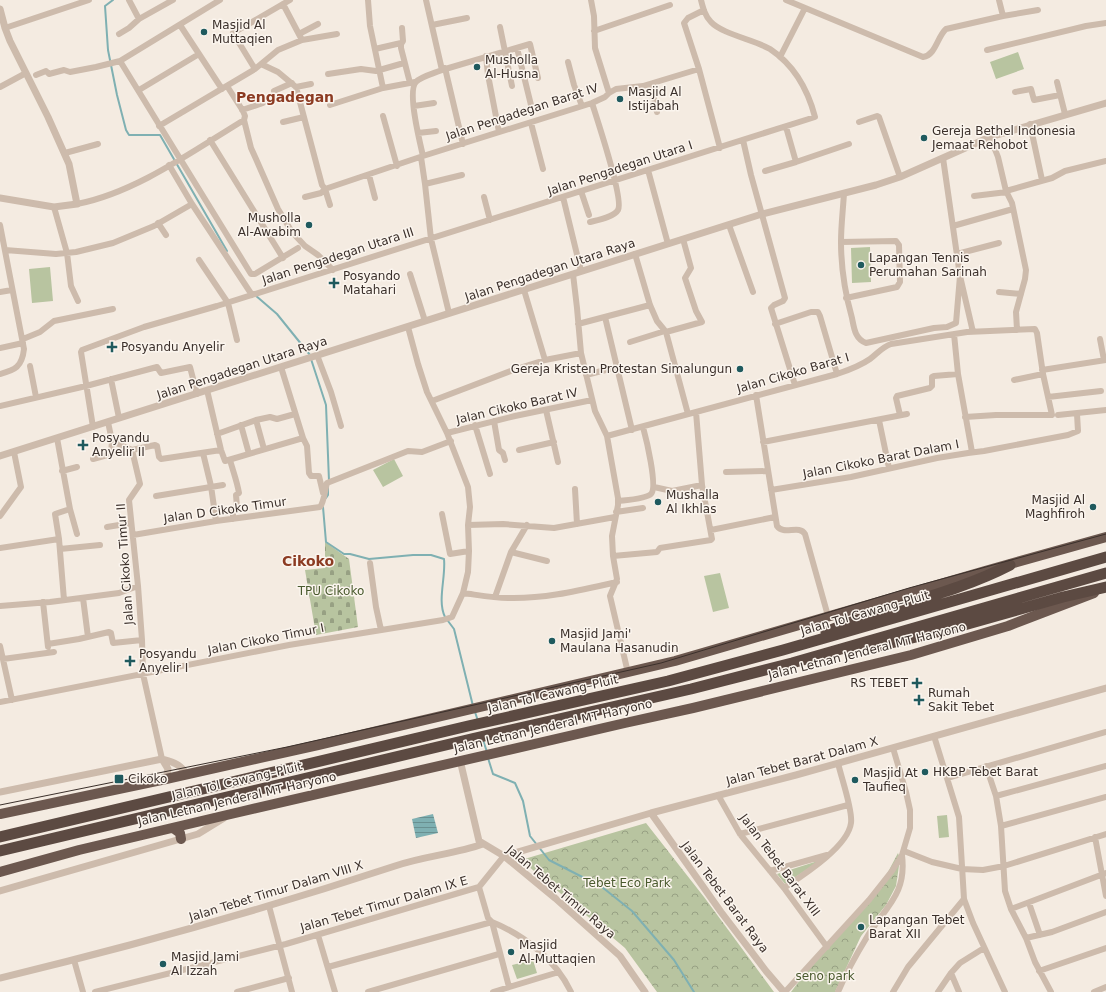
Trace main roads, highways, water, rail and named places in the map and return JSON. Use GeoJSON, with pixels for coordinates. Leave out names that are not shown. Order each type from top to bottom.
{"type":"FeatureCollection","features":[{"type":"Feature","properties":{"kind":"highway"},"geometry":{"type":"LineString","coordinates":[[0,814],[166,779],[628,673],[718,649],[1106,537]]}},
{"type":"Feature","properties":{"kind":"highway","name":"Jalan Tol Cawang–Pluit"},"geometry":{"type":"LineString","coordinates":[[0,837],[468,726],[668,681],[783,650],[1106,557]]}},
{"type":"Feature","properties":{"kind":"highway"},"geometry":{"type":"LineString","coordinates":[[783,650],[848,622],[976,581],[1010,564]]}},
{"type":"Feature","properties":{"kind":"highway","name":"Jalan Tol Cawang–Pluit"},"geometry":{"type":"LineString","coordinates":[[0,851],[471,739],[680,692],[792,663],[1106,573]]}},
{"type":"Feature","properties":{"kind":"highway"},"geometry":{"type":"LineString","coordinates":[[792,663],[828,658],[950,629],[1063,597],[1106,588]]}},
{"type":"Feature","properties":{"kind":"highway","name":"Jalan Letnan Jenderal MT Haryono"},"geometry":{"type":"LineString","coordinates":[[0,872],[79,850],[503,750],[693,708],[929,651],[1008,626],[1106,588]]}},
{"type":"Feature","properties":{"kind":"highway"},"geometry":{"type":"LineString","coordinates":[[0,832],[72,819]]}},
{"type":"Feature","properties":{"kind":"highway"},"geometry":{"type":"LineString","coordinates":[[173,828],[180,833],[181,839]]}},
{"type":"Feature","properties":{"kind":"water"},"geometry":{"type":"Polygon","coordinates":[[[433,814],[438,833],[416,838],[412,819],[433,814]]]}},
{"type":"Feature","properties":{"kind":"waterway"},"geometry":{"type":"LineString","coordinates":[[113,0],[105,6],[108,50],[126,130],[129,135],[160,135],[227,251]]}},
{"type":"Feature","properties":{"kind":"waterway"},"geometry":{"type":"LineString","coordinates":[[255,295],[277,314],[310,355]]}},
{"type":"Feature","properties":{"kind":"waterway"},"geometry":{"type":"LineString","coordinates":[[311,359],[326,405],[329,481]]}},
{"type":"Feature","properties":{"kind":"waterway"},"geometry":{"type":"LineString","coordinates":[[326,498],[328,495],[328,487]]}},
{"type":"Feature","properties":{"kind":"waterway"},"geometry":{"type":"LineString","coordinates":[[323,507],[326,542],[344,554],[369,559],[413,555],[431,555],[444,559],[442,604],[445,617]]}},
{"type":"Feature","properties":{"kind":"waterway"},"geometry":{"type":"LineString","coordinates":[[448,621],[454,629],[473,706]]}},
{"type":"Feature","properties":{"kind":"waterway"},"geometry":{"type":"LineString","coordinates":[[475,712],[478,721]]}},
{"type":"Feature","properties":{"kind":"waterway"},"geometry":{"type":"LineString","coordinates":[[483,740],[487,752]]}},
{"type":"Feature","properties":{"kind":"waterway"},"geometry":{"type":"LineString","coordinates":[[488,758],[493,774],[515,783],[523,801],[530,836],[549,860],[602,887],[632,911],[674,960],[694,992]]}},
{"type":"Feature","properties":{"kind":"tram line"},"geometry":{"type":"LineString","coordinates":[[0,805],[287,747],[661,663],[909,588],[1106,534]]}},
{"type":"Feature","properties":{"kind":"place","name":"Masjid Al Muttaqien"},"geometry":{"type":"Point","coordinates":[204,32]}},
{"type":"Feature","properties":{"kind":"place","name":"Musholla Al-Husna"},"geometry":{"type":"Point","coordinates":[477,67]}},
{"type":"Feature","properties":{"kind":"place","name":"Masjid Al Istijabah"},"geometry":{"type":"Point","coordinates":[620,99]}},
{"type":"Feature","properties":{"kind":"place","name":"Gereja Bethel Indonesia Jemaat Rehobot"},"geometry":{"type":"Point","coordinates":[924,138]}},
{"type":"Feature","properties":{"kind":"place","name":"Musholla Al-Awabim"},"geometry":{"type":"Point","coordinates":[309,225]}},
{"type":"Feature","properties":{"kind":"place","name":"Lapangan Tennis Perumahan Sarinah"},"geometry":{"type":"Point","coordinates":[861,265]}},
{"type":"Feature","properties":{"kind":"place","name":"Posyando Matahari"},"geometry":{"type":"Point","coordinates":[334,283]}},
{"type":"Feature","properties":{"kind":"place","name":"Posyandu Anyelir"},"geometry":{"type":"Point","coordinates":[112,347]}},
{"type":"Feature","properties":{"kind":"place","name":"Gereja Kristen Protestan Simalungun"},"geometry":{"type":"Point","coordinates":[740,369]}},
{"type":"Feature","properties":{"kind":"place","name":"Posyandu Anyelir II"},"geometry":{"type":"Point","coordinates":[83,445]}},
{"type":"Feature","properties":{"kind":"place","name":"Mushalla Al Ikhlas"},"geometry":{"type":"Point","coordinates":[658,502]}},
{"type":"Feature","properties":{"kind":"place","name":"Masjid Al Maghfiroh"},"geometry":{"type":"Point","coordinates":[1093,507]}},
{"type":"Feature","properties":{"kind":"place","name":"Masjid Jami' Maulana Hasanudin"},"geometry":{"type":"Point","coordinates":[552,641]}},
{"type":"Feature","properties":{"kind":"place","name":"Posyandu Anyelir I"},"geometry":{"type":"Point","coordinates":[130,661]}},
{"type":"Feature","properties":{"kind":"place","name":"RS TEBET"},"geometry":{"type":"Point","coordinates":[917,683]}},
{"type":"Feature","properties":{"kind":"place","name":"Rumah Sakit Tebet"},"geometry":{"type":"Point","coordinates":[919,700]}},
{"type":"Feature","properties":{"kind":"place","name":"HKBP Tebet Barat"},"geometry":{"type":"Point","coordinates":[925,772]}},
{"type":"Feature","properties":{"kind":"place","name":"Cikoko"},"geometry":{"type":"Point","coordinates":[119,779]}},
{"type":"Feature","properties":{"kind":"place","name":"Masjid At Taufieq"},"geometry":{"type":"Point","coordinates":[855,780]}},
{"type":"Feature","properties":{"kind":"place","name":"Lapangan Tebet Barat XII"},"geometry":{"type":"Point","coordinates":[861,927]}},
{"type":"Feature","properties":{"kind":"place","name":"Masjid Al-Muttaqien"},"geometry":{"type":"Point","coordinates":[511,952]}},
{"type":"Feature","properties":{"kind":"place","name":"Masjid Jami Al Izzah"},"geometry":{"type":"Point","coordinates":[163,964]}},
{"type":"Feature","properties":{"kind":"district","name":"Pengadegan"},"geometry":{"type":"Point","coordinates":[285,97]}},
{"type":"Feature","properties":{"kind":"district","name":"Cikoko"},"geometry":{"type":"Point","coordinates":[308,561]}},
{"type":"Feature","properties":{"kind":"park label","name":"TPU Cikoko"},"geometry":{"type":"Point","coordinates":[331,591]}},
{"type":"Feature","properties":{"kind":"park label","name":"Tebet Eco Park"},"geometry":{"type":"Point","coordinates":[627,883]}},
{"type":"Feature","properties":{"kind":"park label","name":"seno park"},"geometry":{"type":"Point","coordinates":[825,976]}}]}
